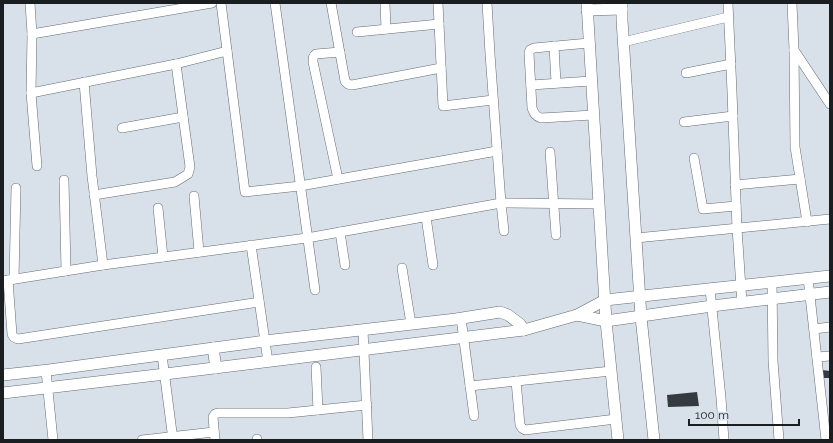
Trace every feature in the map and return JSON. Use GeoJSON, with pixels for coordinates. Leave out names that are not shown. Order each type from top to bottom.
{"type":"FeatureCollection","features":[{"type":"Feature","properties":{"kind":"street"},"geometry":{"type":"LineString","coordinates":[[30,3],[32,34],[31,92],[37,166]]}},
{"type":"Feature","properties":{"kind":"street"},"geometry":{"type":"LineString","coordinates":[[32,34],[212,3]]}},
{"type":"Feature","properties":{"kind":"street"},"geometry":{"type":"LineString","coordinates":[[221,3],[245,192],[300,186],[497,151]]}},
{"type":"Feature","properties":{"kind":"street"},"geometry":{"type":"LineString","coordinates":[[275,3],[315,290]]}},
{"type":"Feature","properties":{"kind":"street"},"geometry":{"type":"LineString","coordinates":[[331,3],[345,81],[349,85],[441,68]]}},
{"type":"Feature","properties":{"kind":"street"},"geometry":{"type":"LineString","coordinates":[[385,3],[386,29]]}},
{"type":"Feature","properties":{"kind":"street"},"geometry":{"type":"LineString","coordinates":[[438,3],[443,106],[493,100]]}},
{"type":"Feature","properties":{"kind":"street"},"geometry":{"type":"LineString","coordinates":[[487,3],[493,100],[504,231]]}},
{"type":"Feature","properties":{"kind":"street"},"geometry":{"type":"LineString","coordinates":[[728,3],[737,228],[742,303]]}},
{"type":"Feature","properties":{"kind":"street"},"geometry":{"type":"LineString","coordinates":[[792,3],[795,147],[807,222]]}},
{"type":"Feature","properties":{"kind":"street"},"geometry":{"type":"LineString","coordinates":[[618,440],[604,300],[587,6],[622,6],[641,317],[654,440]]}},
{"type":"Feature","properties":{"kind":"street"},"geometry":{"type":"LineString","coordinates":[[623,42],[728,17]]}},
{"type":"Feature","properties":{"kind":"street"},"geometry":{"type":"LineString","coordinates":[[357,32],[439,24]]}},
{"type":"Feature","properties":{"kind":"street"},"geometry":{"type":"LineString","coordinates":[[589,43],[534,48],[530,50],[532,108],[537,117],[541,118],[593,115]]}},
{"type":"Feature","properties":{"kind":"street"},"geometry":{"type":"LineString","coordinates":[[554,46],[556,83]]}},
{"type":"Feature","properties":{"kind":"street"},"geometry":{"type":"LineString","coordinates":[[794,50],[830,104]]}},
{"type":"Feature","properties":{"kind":"street"},"geometry":{"type":"LineString","coordinates":[[31,92],[176,64],[227,52]]}},
{"type":"Feature","properties":{"kind":"street"},"geometry":{"type":"LineString","coordinates":[[338,179],[313,58],[316,54],[340,52]]}},
{"type":"Feature","properties":{"kind":"street"},"geometry":{"type":"LineString","coordinates":[[94,195],[175,182],[188,174],[190,167],[176,64]]}},
{"type":"Feature","properties":{"kind":"street"},"geometry":{"type":"LineString","coordinates":[[686,73],[731,64]]}},
{"type":"Feature","properties":{"kind":"street"},"geometry":{"type":"LineString","coordinates":[[531,84],[591,81]]}},
{"type":"Feature","properties":{"kind":"street"},"geometry":{"type":"LineString","coordinates":[[84,82],[94,195],[103,265]]}},
{"type":"Feature","properties":{"kind":"street"},"geometry":{"type":"LineString","coordinates":[[684,122],[733,116]]}},
{"type":"Feature","properties":{"kind":"street"},"geometry":{"type":"LineString","coordinates":[[122,128],[183,117]]}},
{"type":"Feature","properties":{"kind":"street"},"geometry":{"type":"LineString","coordinates":[[550,152],[556,235]]}},
{"type":"Feature","properties":{"kind":"street"},"geometry":{"type":"LineString","coordinates":[[694,158],[703,209],[736,206]]}},
{"type":"Feature","properties":{"kind":"street"},"geometry":{"type":"LineString","coordinates":[[735,185],[800,179]]}},
{"type":"Feature","properties":{"kind":"street"},"geometry":{"type":"LineString","coordinates":[[64,180],[66,271]]}},
{"type":"Feature","properties":{"kind":"street"},"geometry":{"type":"LineString","coordinates":[[16,188],[8,280],[12,334],[15,338],[18,339],[259,302]]}},
{"type":"Feature","properties":{"kind":"street"},"geometry":{"type":"LineString","coordinates":[[194,196],[199,252]]}},
{"type":"Feature","properties":{"kind":"street"},"geometry":{"type":"LineString","coordinates":[[8,280],[103,265],[307,238],[501,203],[599,204]]}},
{"type":"Feature","properties":{"kind":"street"},"geometry":{"type":"LineString","coordinates":[[158,208],[163,257]]}},
{"type":"Feature","properties":{"kind":"street"},"geometry":{"type":"LineString","coordinates":[[426,217],[433,265]]}},
{"type":"Feature","properties":{"kind":"street"},"geometry":{"type":"LineString","coordinates":[[636,238],[830,219]]}},
{"type":"Feature","properties":{"kind":"street"},"geometry":{"type":"LineString","coordinates":[[340,232],[345,265]]}},
{"type":"Feature","properties":{"kind":"street"},"geometry":{"type":"LineString","coordinates":[[251,245],[268,362]]}},
{"type":"Feature","properties":{"kind":"street"},"geometry":{"type":"LineString","coordinates":[[402,268],[411,324]]}},
{"type":"Feature","properties":{"kind":"street"},"geometry":{"type":"LineString","coordinates":[[3,393],[524,330],[577,315],[604,300],[830,276]]}},
{"type":"Feature","properties":{"kind":"street"},"geometry":{"type":"LineString","coordinates":[[808,278],[817,357],[828,430],[826,440]]}},
{"type":"Feature","properties":{"kind":"street"},"geometry":{"type":"LineString","coordinates":[[772,282],[772,354],[778,440]]}},
{"type":"Feature","properties":{"kind":"street"},"geometry":{"type":"LineString","coordinates":[[710,289],[724,440]]}},
{"type":"Feature","properties":{"kind":"street"},"geometry":{"type":"LineString","coordinates":[[577,315],[606,321],[712,306],[830,292]]}},
{"type":"Feature","properties":{"kind":"street"},"geometry":{"type":"LineString","coordinates":[[3,375],[46,371],[265,341],[500,312],[512,317],[524,330]]}},
{"type":"Feature","properties":{"kind":"street"},"geometry":{"type":"LineString","coordinates":[[461,318],[474,416]]}},
{"type":"Feature","properties":{"kind":"street"},"geometry":{"type":"LineString","coordinates":[[814,329],[830,327]]}},
{"type":"Feature","properties":{"kind":"street"},"geometry":{"type":"LineString","coordinates":[[363,330],[368,440],[363,440]]}},
{"type":"Feature","properties":{"kind":"street"},"geometry":{"type":"LineString","coordinates":[[213,348],[216,368]]}},
{"type":"Feature","properties":{"kind":"street"},"geometry":{"type":"LineString","coordinates":[[162,355],[172,438]]}},
{"type":"Feature","properties":{"kind":"street"},"geometry":{"type":"LineString","coordinates":[[817,357],[830,356]]}},
{"type":"Feature","properties":{"kind":"street"},"geometry":{"type":"LineString","coordinates":[[316,367],[318,410]]}},
{"type":"Feature","properties":{"kind":"street"},"geometry":{"type":"LineString","coordinates":[[46,371],[53,440]]}},
{"type":"Feature","properties":{"kind":"street"},"geometry":{"type":"LineString","coordinates":[[470,386],[611,371]]}},
{"type":"Feature","properties":{"kind":"street"},"geometry":{"type":"LineString","coordinates":[[516,381],[520,425],[524,430],[616,419]]}},
{"type":"Feature","properties":{"kind":"street"},"geometry":{"type":"LineString","coordinates":[[142,440],[215,436],[213,416],[218,413],[288,413],[366,405]]}},
{"type":"Feature","properties":{"kind":"building"},"geometry":{"type":"Polygon","coordinates":[[[822,370],[830,371],[830,378],[822,378],[822,370]]]}},
{"type":"Feature","properties":{"kind":"building"},"geometry":{"type":"Polygon","coordinates":[[[697,392],[699,406],[668,407],[667,395],[697,392]]]}}]}
